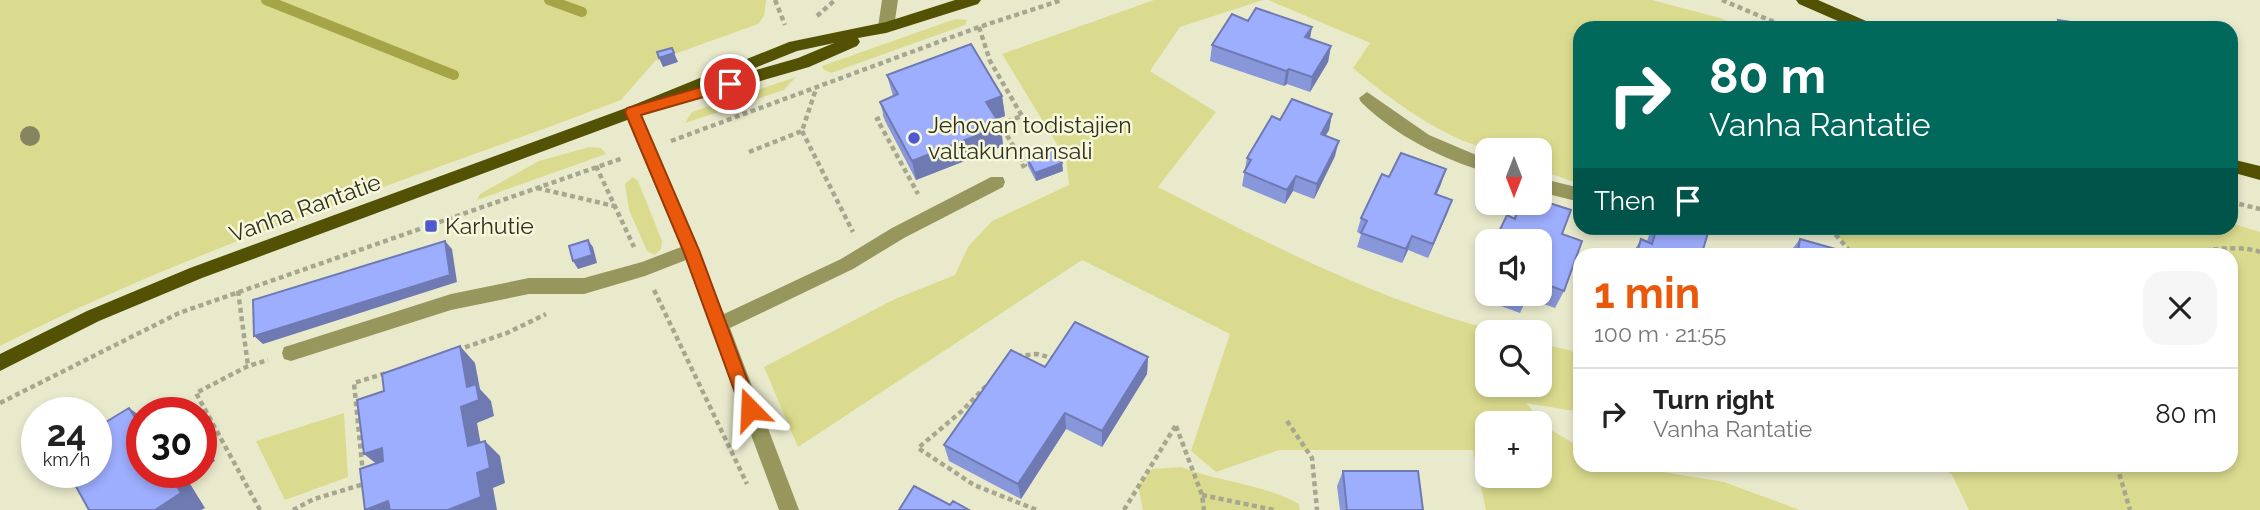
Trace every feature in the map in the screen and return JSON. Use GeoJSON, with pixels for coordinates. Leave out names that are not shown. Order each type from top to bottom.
{"type":"FeatureCollection","features":[{"type":"Feature","properties":{"kind":"main road","name":"Vanha Rantatie"},"geometry":{"type":"LineString","coordinates":[[0,363],[93,316],[196,273],[632,112],[803,63],[886,27],[973,0]]}},
{"type":"Feature","properties":{"kind":"main road"},"geometry":{"type":"LineString","coordinates":[[1804,0],[1852,21]]}},
{"type":"Feature","properties":{"kind":"main road"},"geometry":{"type":"LineString","coordinates":[[2238,167],[2260,173]]}},
{"type":"Feature","properties":{"kind":"street"},"geometry":{"type":"LineString","coordinates":[[886,27],[890,0]]}},
{"type":"Feature","properties":{"kind":"street"},"geometry":{"type":"LineString","coordinates":[[1367,98],[1390,120],[1430,143],[1475,162]]}},
{"type":"Feature","properties":{"kind":"street"},"geometry":{"type":"LineString","coordinates":[[632,112],[691,250],[789,510]]}},
{"type":"Feature","properties":{"kind":"street"},"geometry":{"type":"LineString","coordinates":[[718,325],[847,264],[930,216],[997,182]]}},
{"type":"Feature","properties":{"kind":"street"},"geometry":{"type":"LineString","coordinates":[[1552,188],[1573,193]]}},
{"type":"Feature","properties":{"kind":"street"},"geometry":{"type":"LineString","coordinates":[[291,353],[452,302],[529,286],[584,286],[645,269],[691,250]]}},
{"type":"Feature","properties":{"kind":"path"},"geometry":{"type":"LineString","coordinates":[[775,0],[788,31]]}},
{"type":"Feature","properties":{"kind":"path"},"geometry":{"type":"LineString","coordinates":[[0,403],[179,313],[238,290],[431,226],[979,27],[1062,0]]}},
{"type":"Feature","properties":{"kind":"path"},"geometry":{"type":"LineString","coordinates":[[1722,0],[1772,21]]}},
{"type":"Feature","properties":{"kind":"path"},"geometry":{"type":"LineString","coordinates":[[979,27],[990,61],[1022,116],[1000,124]]}},
{"type":"Feature","properties":{"kind":"path"},"geometry":{"type":"LineString","coordinates":[[818,87],[802,131],[854,234]]}},
{"type":"Feature","properties":{"kind":"path"},"geometry":{"type":"LineString","coordinates":[[889,115],[877,119],[930,216]]}},
{"type":"Feature","properties":{"kind":"path"},"geometry":{"type":"LineString","coordinates":[[997,119],[1025,164],[997,182]]}},
{"type":"Feature","properties":{"kind":"path"},"geometry":{"type":"LineString","coordinates":[[750,152],[802,131]]}},
{"type":"Feature","properties":{"kind":"path"},"geometry":{"type":"LineString","coordinates":[[596,166],[748,486]]}},
{"type":"Feature","properties":{"kind":"path"},"geometry":{"type":"LineString","coordinates":[[536,188],[615,206]]}},
{"type":"Feature","properties":{"kind":"path"},"geometry":{"type":"LineString","coordinates":[[2238,204],[2260,209]]}},
{"type":"Feature","properties":{"kind":"path"},"geometry":{"type":"LineString","coordinates":[[2238,250],[2260,252]]}},
{"type":"Feature","properties":{"kind":"path"},"geometry":{"type":"LineString","coordinates":[[443,354],[529,323],[562,306],[584,286]]}},
{"type":"Feature","properties":{"kind":"path"},"geometry":{"type":"LineString","coordinates":[[238,290],[248,366]]}},
{"type":"Feature","properties":{"kind":"path"},"geometry":{"type":"LineString","coordinates":[[260,510],[196,393],[248,366],[291,353]]}},
{"type":"Feature","properties":{"kind":"path"},"geometry":{"type":"LineString","coordinates":[[1006,362],[1018,355],[1037,354],[1056,359]]}},
{"type":"Feature","properties":{"kind":"path"},"geometry":{"type":"LineString","coordinates":[[365,497],[354,383],[393,371]]}},
{"type":"Feature","properties":{"kind":"path"},"geometry":{"type":"LineString","coordinates":[[990,382],[962,411],[918,448],[946,471],[1000,498],[1037,510]]}},
{"type":"Feature","properties":{"kind":"path"},"geometry":{"type":"LineString","coordinates":[[1287,421],[1312,458],[1317,510]]}},
{"type":"Feature","properties":{"kind":"path"},"geometry":{"type":"LineString","coordinates":[[1124,510],[1176,425],[1202,495],[1204,510]]}},
{"type":"Feature","properties":{"kind":"path"},"geometry":{"type":"LineString","coordinates":[[2119,472],[2130,510]]}},
{"type":"Feature","properties":{"kind":"path"},"geometry":{"type":"LineString","coordinates":[[293,510],[314,499],[364,484]]}},
{"type":"Feature","properties":{"kind":"path"},"geometry":{"type":"LineString","coordinates":[[1202,495],[1274,510]]}},
{"type":"Feature","properties":{"kind":"shaded area"},"geometry":{"type":"Polygon","coordinates":[[[0,0],[766,2],[764,16],[758,24],[655,61],[621,100],[229,245],[151,276],[0,346],[0,0]]]}},
{"type":"Feature","properties":{"kind":"shaded area"},"geometry":{"type":"Polygon","coordinates":[[[1154,0],[1263,0],[1180,27],[1150,71],[1216,112],[1158,187],[1326,270],[1412,305],[1475,324],[1475,397],[1552,397],[1552,346],[1573,351],[1573,411],[1526,403],[1533,411],[1475,411],[1475,459],[1473,450],[1279,450],[1216,472],[1191,451],[1230,334],[1082,260],[798,447],[764,367],[895,299],[955,275],[968,247],[992,221],[1069,185],[1066,159],[1002,54],[1154,0]]]}},
{"type":"Feature","properties":{"kind":"shaded area"},"geometry":{"type":"Polygon","coordinates":[[[1268,0],[1652,0],[1727,21],[1573,21],[1573,182],[1552,174],[1552,138],[1475,138],[1475,145],[1473,144],[1454,137],[1400,105],[1353,68],[1370,43],[1268,0]]]}},
{"type":"Feature","properties":{"kind":"shaded area"},"geometry":{"type":"Polygon","coordinates":[[[955,19],[967,20],[965,25],[831,73],[823,69],[822,66],[955,19]]]}},
{"type":"Feature","properties":{"kind":"shaded area"},"geometry":{"type":"Polygon","coordinates":[[[796,77],[784,90],[685,123],[692,112],[796,77]]]}},
{"type":"Feature","properties":{"kind":"shaded area"},"geometry":{"type":"Polygon","coordinates":[[[589,147],[601,148],[606,154],[477,200],[480,194],[539,161],[589,147]]]}},
{"type":"Feature","properties":{"kind":"shaded area"},"geometry":{"type":"Polygon","coordinates":[[[633,177],[638,181],[662,241],[661,249],[655,255],[647,251],[629,210],[625,184],[633,177]]]}},
{"type":"Feature","properties":{"kind":"shaded area"},"geometry":{"type":"Polygon","coordinates":[[[2238,225],[2260,232],[2260,510],[1969,510],[1948,472],[2238,472],[2238,248],[1848,248],[1837,235],[2238,235],[2238,225]]]}},
{"type":"Feature","properties":{"kind":"shaded area"},"geometry":{"type":"Polygon","coordinates":[[[344,413],[348,477],[285,500],[256,441],[344,413]]]}},
{"type":"Feature","properties":{"kind":"shaded area"},"geometry":{"type":"Polygon","coordinates":[[[1552,430],[1573,443],[1573,472],[1662,472],[1724,482],[1800,510],[1486,510],[1481,488],[1552,488],[1552,430]]]}},
{"type":"Feature","properties":{"kind":"shaded area"},"geometry":{"type":"Polygon","coordinates":[[[1182,467],[1285,497],[1299,504],[1300,510],[1143,510],[1138,486],[1152,469],[1182,467]]]}},
{"type":"Feature","properties":{"kind":"building"},"geometry":{"type":"Polygon","coordinates":[[[1256,8],[1312,27],[1305,37],[1331,46],[1312,77],[1289,69],[1286,71],[1212,45],[1232,14],[1248,21],[1256,8]]]}},
{"type":"Feature","properties":{"kind":"building"},"geometry":{"type":"Polygon","coordinates":[[[971,44],[1002,96],[986,102],[1001,126],[912,161],[880,102],[898,94],[887,75],[971,44]]]}},
{"type":"Feature","properties":{"kind":"building"},"geometry":{"type":"Polygon","coordinates":[[[672,48],[674,53],[659,58],[657,52],[672,48]]]}},
{"type":"Feature","properties":{"kind":"building"},"geometry":{"type":"Polygon","coordinates":[[[1292,99],[1332,114],[1321,134],[1339,141],[1317,184],[1296,176],[1287,190],[1244,172],[1251,160],[1247,158],[1272,116],[1280,120],[1292,99]]]}},
{"type":"Feature","properties":{"kind":"building"},"geometry":{"type":"Polygon","coordinates":[[[1054,148],[1062,163],[1035,173],[1027,158],[1054,148]]]}},
{"type":"Feature","properties":{"kind":"building"},"geometry":{"type":"Polygon","coordinates":[[[1401,153],[1446,169],[1435,194],[1452,200],[1433,244],[1412,236],[1406,249],[1361,233],[1367,221],[1361,218],[1382,174],[1389,177],[1401,153]]]}},
{"type":"Feature","properties":{"kind":"building"},"geometry":{"type":"Polygon","coordinates":[[[1552,204],[1571,210],[1562,234],[1582,241],[1579,248],[1573,248],[1573,266],[1564,291],[1552,286],[1552,229],[1500,229],[1507,215],[1515,219],[1516,215],[1552,215],[1552,204]]]}},
{"type":"Feature","properties":{"kind":"building"},"geometry":{"type":"Polygon","coordinates":[[[1655,235],[1707,235],[1703,248],[1638,248],[1641,239],[1652,244],[1655,235]]]}},
{"type":"Feature","properties":{"kind":"building"},"geometry":{"type":"Polygon","coordinates":[[[1800,239],[1832,248],[1798,248],[1800,239]]]}},
{"type":"Feature","properties":{"kind":"building"},"geometry":{"type":"Polygon","coordinates":[[[588,240],[592,255],[573,261],[569,246],[588,240]]]}},
{"type":"Feature","properties":{"kind":"building"},"geometry":{"type":"Polygon","coordinates":[[[445,241],[450,275],[254,336],[253,300],[445,241]]]}},
{"type":"Feature","properties":{"kind":"building"},"geometry":{"type":"Polygon","coordinates":[[[1075,322],[1148,357],[1102,431],[1065,413],[1018,484],[944,445],[1011,350],[1045,367],[1075,322]]]}},
{"type":"Feature","properties":{"kind":"building"},"geometry":{"type":"Polygon","coordinates":[[[460,346],[467,387],[476,384],[479,400],[461,407],[468,446],[485,441],[490,468],[477,473],[481,497],[448,510],[390,510],[388,501],[365,510],[360,469],[383,461],[382,448],[364,454],[357,400],[384,391],[382,374],[460,346]]]}},
{"type":"Feature","properties":{"kind":"building"},"geometry":{"type":"Polygon","coordinates":[[[126,410],[126,488],[178,488],[181,493],[155,510],[89,510],[77,488],[112,488],[112,418],[126,410]]]}},
{"type":"Feature","properties":{"kind":"building"},"geometry":{"type":"Polygon","coordinates":[[[1343,471],[1418,471],[1423,510],[1347,510],[1343,471]]]}},
{"type":"Feature","properties":{"kind":"building"},"geometry":{"type":"Polygon","coordinates":[[[914,486],[950,505],[953,501],[969,510],[899,510],[914,486]]]}},
{"type":"Feature","properties":{"kind":"waterway"},"geometry":{"type":"LineString","coordinates":[[266,0],[454,75]]}},
{"type":"Feature","properties":{"kind":"waterway"},"geometry":{"type":"LineString","coordinates":[[549,0],[582,12]]}},
{"type":"Feature","properties":{"kind":"place","name":"Jehovan todistajien valtakunnansali"},"geometry":{"type":"Point","coordinates":[914,138]}},
{"type":"Feature","properties":{"kind":"place","name":"Karhutie"},"geometry":{"type":"Point","coordinates":[431,226]}},
{"type":"Feature","properties":{"kind":"route"},"geometry":{"type":"LineString","coordinates":[[730,84],[632,112],[691,250],[750,409]]}}]}
